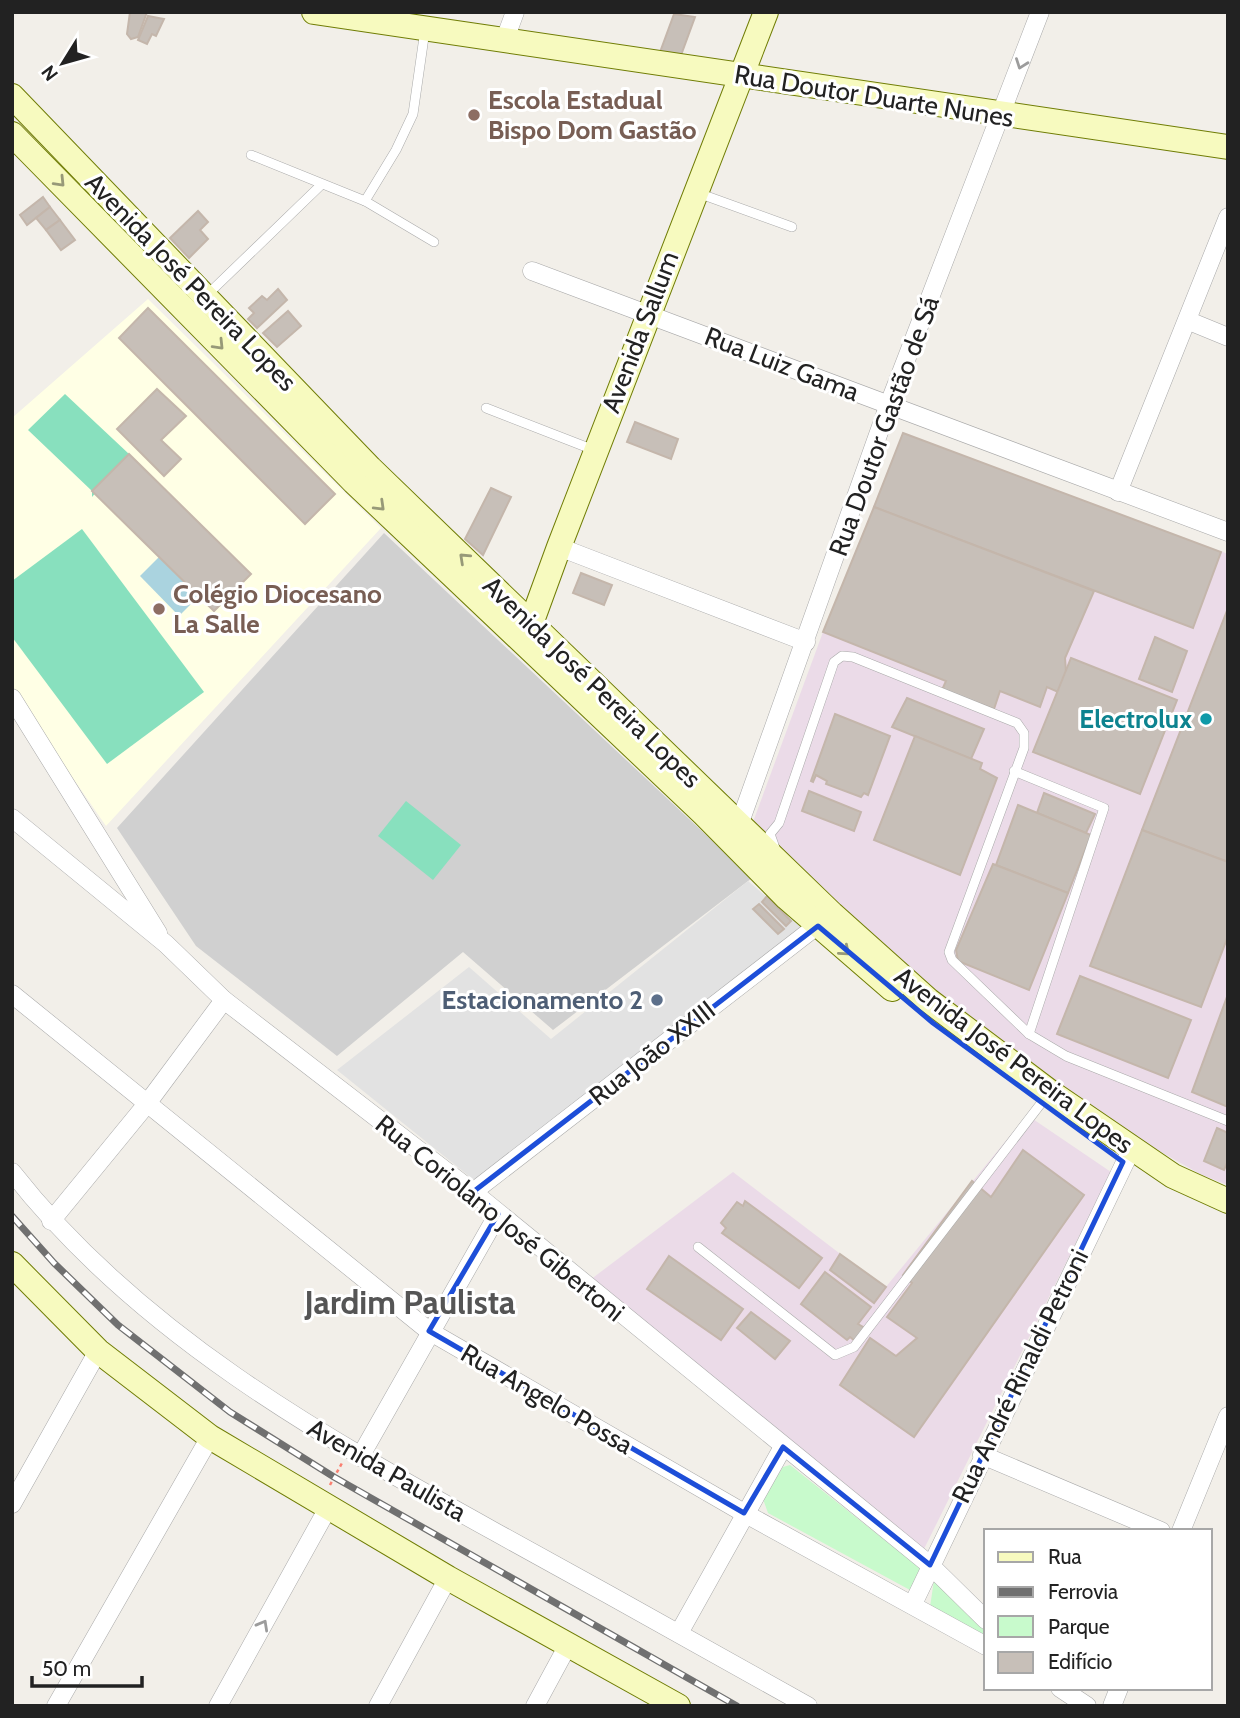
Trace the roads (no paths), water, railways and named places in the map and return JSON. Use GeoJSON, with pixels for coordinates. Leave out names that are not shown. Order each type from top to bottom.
{"type":"FeatureCollection","features":[{"type":"Feature","properties":{"kind":"main road","name":"Rua Doutor Duarte Nunes"},"geometry":{"type":"LineString","coordinates":[[314,12],[1002,116],[1228,147]]}},
{"type":"Feature","properties":{"kind":"main road","name":"Avenida Sallum"},"geometry":{"type":"LineString","coordinates":[[536,655],[532,621],[647,313],[766,12]]}},
{"type":"Feature","properties":{"kind":"main road","name":"Avenida José Pereira Lopes"},"geometry":{"type":"LineString","coordinates":[[13,97],[206,296],[362,475],[532,621],[732,831],[825,920],[929,1000],[1046,1099],[1198,1206],[1228,1218]]}},
{"type":"Feature","properties":{"kind":"main road","name":"Avenida José Pereira Lopes"},"geometry":{"type":"LineString","coordinates":[[12,134],[362,475],[536,655],[732,831]]}},
{"type":"Feature","properties":{"kind":"main road","name":"Avenida José Pereira Lopes"},"geometry":{"type":"LineString","coordinates":[[1127,1156],[1228,1201]]}},
{"type":"Feature","properties":{"kind":"main road"},"geometry":{"type":"LineString","coordinates":[[12,1264],[98,1351],[210,1437],[448,1578],[678,1706]]}},
{"type":"Feature","properties":{"kind":"street"},"geometry":{"type":"LineString","coordinates":[[505,39],[515,12]]}},
{"type":"Feature","properties":{"kind":"street","name":"Rua Doutor Gastão de Sá"},"geometry":{"type":"LineString","coordinates":[[732,831],[806,642],[889,404],[1040,12]]}},
{"type":"Feature","properties":{"kind":"street"},"geometry":{"type":"LineString","coordinates":[[1118,492],[1189,321],[1228,217]]}},
{"type":"Feature","properties":{"kind":"street","name":"Rua Luiz Gama"},"geometry":{"type":"LineString","coordinates":[[532,271],[1228,532]]}},
{"type":"Feature","properties":{"kind":"street"},"geometry":{"type":"LineString","coordinates":[[1189,321],[1228,337]]}},
{"type":"Feature","properties":{"kind":"street"},"geometry":{"type":"LineString","coordinates":[[559,547],[806,642]]}},
{"type":"Feature","properties":{"kind":"street"},"geometry":{"type":"LineString","coordinates":[[12,698],[166,944]]}},
{"type":"Feature","properties":{"kind":"street","name":"Rua Coriolano José Gibertoni"},"geometry":{"type":"LineString","coordinates":[[12,818],[166,944],[224,1000],[473,1192],[930,1565],[984,1618]]}},
{"type":"Feature","properties":{"kind":"street","name":"Rua João XXIII"},"geometry":{"type":"LineString","coordinates":[[473,1192],[825,920]]}},
{"type":"Feature","properties":{"kind":"street","name":"Rua Angelo Possa"},"geometry":{"type":"LineString","coordinates":[[12,994],[146,1105],[429,1331],[744,1513],[984,1645]]}},
{"type":"Feature","properties":{"kind":"street"},"geometry":{"type":"LineString","coordinates":[[51,1221],[146,1105],[224,1000]]}},
{"type":"Feature","properties":{"kind":"street","name":"Rua André Rinaldi Petroni"},"geometry":{"type":"LineString","coordinates":[[913,1605],[982,1455],[1127,1156]]}},
{"type":"Feature","properties":{"kind":"street","name":"Avenida Paulista"},"geometry":{"type":"LineString","coordinates":[[12,1172],[51,1221],[99,1267],[200,1352],[354,1454],[808,1706]]}},
{"type":"Feature","properties":{"kind":"street"},"geometry":{"type":"LineString","coordinates":[[354,1454],[498,1214]]}},
{"type":"Feature","properties":{"kind":"street"},"geometry":{"type":"LineString","coordinates":[[12,1504],[98,1351]]}},
{"type":"Feature","properties":{"kind":"street"},"geometry":{"type":"LineString","coordinates":[[1182,1529],[1228,1416]]}},
{"type":"Feature","properties":{"kind":"street"},"geometry":{"type":"LineString","coordinates":[[56,1706],[210,1437]]}},
{"type":"Feature","properties":{"kind":"street"},"geometry":{"type":"LineString","coordinates":[[679,1633],[783,1447]]}},
{"type":"Feature","properties":{"kind":"street"},"geometry":{"type":"LineString","coordinates":[[982,1455],[1156,1529]]}},
{"type":"Feature","properties":{"kind":"street"},"geometry":{"type":"LineString","coordinates":[[218,1706],[324,1505]]}},
{"type":"Feature","properties":{"kind":"street"},"geometry":{"type":"LineString","coordinates":[[378,1706],[448,1578]]}},
{"type":"Feature","properties":{"kind":"street"},"geometry":{"type":"LineString","coordinates":[[535,1706],[568,1645]]}},
{"type":"Feature","properties":{"kind":"street"},"geometry":{"type":"LineString","coordinates":[[1063,1690],[1087,1706]]}},
{"type":"Feature","properties":{"kind":"lane"},"geometry":{"type":"LineString","coordinates":[[365,201],[396,150],[413,114],[425,30]]}},
{"type":"Feature","properties":{"kind":"lane"},"geometry":{"type":"LineString","coordinates":[[251,155],[365,201],[434,242]]}},
{"type":"Feature","properties":{"kind":"lane"},"geometry":{"type":"LineString","coordinates":[[206,296],[321,185]]}},
{"type":"Feature","properties":{"kind":"lane"},"geometry":{"type":"LineString","coordinates":[[695,191],[792,227]]}},
{"type":"Feature","properties":{"kind":"lane"},"geometry":{"type":"LineString","coordinates":[[486,408],[595,450]]}},
{"type":"Feature","properties":{"kind":"lane"},"geometry":{"type":"LineString","coordinates":[[776,874],[770,834],[779,823],[834,662],[842,656],[853,657],[1017,723],[1024,733],[1024,748],[949,951],[957,967],[1029,1034],[1066,1056],[1228,1121]]}},
{"type":"Feature","properties":{"kind":"lane"},"geometry":{"type":"LineString","coordinates":[[1014,771],[1104,808],[1029,1034]]}},
{"type":"Feature","properties":{"kind":"lane"},"geometry":{"type":"LineString","coordinates":[[698,1247],[835,1354],[854,1347],[1046,1099]]}},
{"type":"Feature","properties":{"kind":"water"},"geometry":{"type":"Polygon","coordinates":[[[161,555],[200,595],[179,616],[140,576],[161,555]]]}},
{"type":"Feature","properties":{"kind":"railway"},"geometry":{"type":"LineString","coordinates":[[12,1216],[54,1263],[118,1325],[230,1412],[334,1477],[737,1706]]}},
{"type":"Feature","properties":{"kind":"place","name":"Escola Estadual Bispo Dom Gastão"},"geometry":{"type":"Point","coordinates":[474,115]}},
{"type":"Feature","properties":{"kind":"place","name":"Colégio Diocesano La Salle"},"geometry":{"type":"Point","coordinates":[159,609]}},
{"type":"Feature","properties":{"kind":"place","name":"Electrolux"},"geometry":{"type":"Point","coordinates":[1206,719]}},
{"type":"Feature","properties":{"kind":"place","name":"Estacionamento 2"},"geometry":{"type":"Point","coordinates":[657,1000]}},
{"type":"Feature","properties":{"kind":"district","name":"Jardim Paulista"},"geometry":{"type":"Point","coordinates":[410,1302]}}]}
